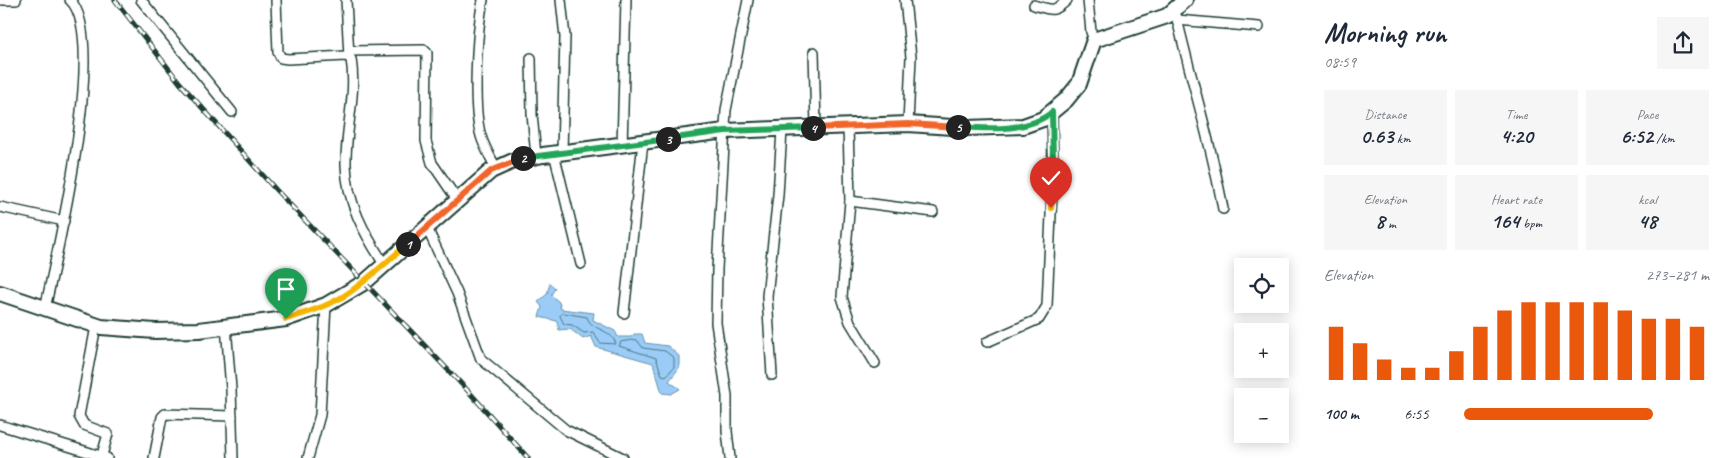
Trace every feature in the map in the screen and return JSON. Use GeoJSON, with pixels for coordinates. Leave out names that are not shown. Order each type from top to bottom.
{"type":"FeatureCollection","features":[{"type":"Feature","properties":{"kind":"street"},"geometry":{"type":"LineString","coordinates":[[2,0],[16,0]]}},
{"type":"Feature","properties":{"kind":"street"},"geometry":{"type":"LineString","coordinates":[[45,309],[64,221],[77,144],[84,73],[80,20],[70,0]]}},
{"type":"Feature","properties":{"kind":"street"},"geometry":{"type":"LineString","coordinates":[[141,0],[232,112]]}},
{"type":"Feature","properties":{"kind":"street"},"geometry":{"type":"LineString","coordinates":[[276,0],[278,52],[280,58],[424,50],[428,53],[427,146],[432,163],[458,201]]}},
{"type":"Feature","properties":{"kind":"street"},"geometry":{"type":"LineString","coordinates":[[346,0],[349,54],[352,61],[352,102],[346,166],[349,188],[362,229],[384,264]]}},
{"type":"Feature","properties":{"kind":"street"},"geometry":{"type":"LineString","coordinates":[[483,0],[477,66],[478,123],[483,142],[496,168]]}},
{"type":"Feature","properties":{"kind":"street"},"geometry":{"type":"LineString","coordinates":[[561,0],[565,37],[558,153],[581,264]]}},
{"type":"Feature","properties":{"kind":"street"},"geometry":{"type":"LineString","coordinates":[[622,146],[626,0]]}},
{"type":"Feature","properties":{"kind":"street"},"geometry":{"type":"LineString","coordinates":[[730,458],[727,431],[727,396],[716,323],[717,269],[726,110],[748,0]]}},
{"type":"Feature","properties":{"kind":"street"},"geometry":{"type":"LineString","coordinates":[[905,0],[911,57],[908,124]]}},
{"type":"Feature","properties":{"kind":"street"},"geometry":{"type":"LineString","coordinates":[[1034,5],[1052,10],[1057,9],[1067,0]]}},
{"type":"Feature","properties":{"kind":"street"},"geometry":{"type":"LineString","coordinates":[[0,292],[96,326],[155,331],[199,330],[286,319],[326,305],[364,282],[496,168],[514,161],[536,156],[725,131],[908,124],[967,128],[1023,126],[1043,119],[1066,100],[1079,84],[1094,40],[1091,32],[1088,0]]}},
{"type":"Feature","properties":{"kind":"street"},"geometry":{"type":"LineString","coordinates":[[1094,40],[1167,16],[1179,10],[1259,27]]}},
{"type":"Feature","properties":{"kind":"street"},"geometry":{"type":"LineString","coordinates":[[1179,10],[1188,69],[1210,142],[1223,209]]}},
{"type":"Feature","properties":{"kind":"street"},"geometry":{"type":"LineString","coordinates":[[814,52],[816,127]]}},
{"type":"Feature","properties":{"kind":"street"},"geometry":{"type":"LineString","coordinates":[[531,58],[536,156]]}},
{"type":"Feature","properties":{"kind":"street"},"geometry":{"type":"LineString","coordinates":[[987,342],[1039,319],[1047,306],[1053,169],[1052,112]]}},
{"type":"Feature","properties":{"kind":"street"},"geometry":{"type":"LineString","coordinates":[[848,126],[850,201],[842,297],[850,322],[875,363]]}},
{"type":"Feature","properties":{"kind":"street"},"geometry":{"type":"LineString","coordinates":[[772,375],[767,296],[778,195],[782,130]]}},
{"type":"Feature","properties":{"kind":"street"},"geometry":{"type":"LineString","coordinates":[[624,313],[643,142]]}},
{"type":"Feature","properties":{"kind":"street"},"geometry":{"type":"LineString","coordinates":[[850,201],[933,212]]}},
{"type":"Feature","properties":{"kind":"street"},"geometry":{"type":"LineString","coordinates":[[0,207],[64,221]]}},
{"type":"Feature","properties":{"kind":"street"},"geometry":{"type":"LineString","coordinates":[[427,228],[457,293],[481,359],[566,430],[623,458]]}},
{"type":"Feature","properties":{"kind":"street"},"geometry":{"type":"LineString","coordinates":[[308,458],[320,415],[326,305]]}},
{"type":"Feature","properties":{"kind":"street"},"geometry":{"type":"LineString","coordinates":[[0,425],[104,456],[108,434],[84,425],[79,416],[96,326]]}},
{"type":"Feature","properties":{"kind":"street"},"geometry":{"type":"LineString","coordinates":[[226,326],[233,458]]}},
{"type":"Feature","properties":{"kind":"street"},"geometry":{"type":"LineString","coordinates":[[154,458],[162,417],[165,414],[232,416]]}},
{"type":"Feature","properties":{"kind":"water"},"geometry":{"type":"Polygon","coordinates":[[[550,283],[555,288],[551,295],[559,302],[561,309],[594,313],[593,320],[615,331],[618,337],[631,337],[634,334],[642,334],[645,343],[668,346],[679,356],[679,368],[669,381],[680,389],[671,394],[662,393],[653,363],[596,347],[591,336],[583,339],[570,329],[559,330],[557,321],[539,317],[542,307],[538,302],[547,294],[550,283]]]}},
{"type":"Feature","properties":{"kind":"railway"},"geometry":{"type":"LineString","coordinates":[[115,0],[180,83],[276,190],[470,393],[528,458]]}},
{"type":"Feature","properties":{"kind":"route"},"geometry":{"type":"LineString","coordinates":[[286,319],[304,314],[343,297],[364,282],[491,171],[514,161],[543,155],[725,131],[782,130],[872,124],[908,124],[967,128],[1023,126],[1043,119],[1052,112],[1053,169],[1051,208]]}}]}
